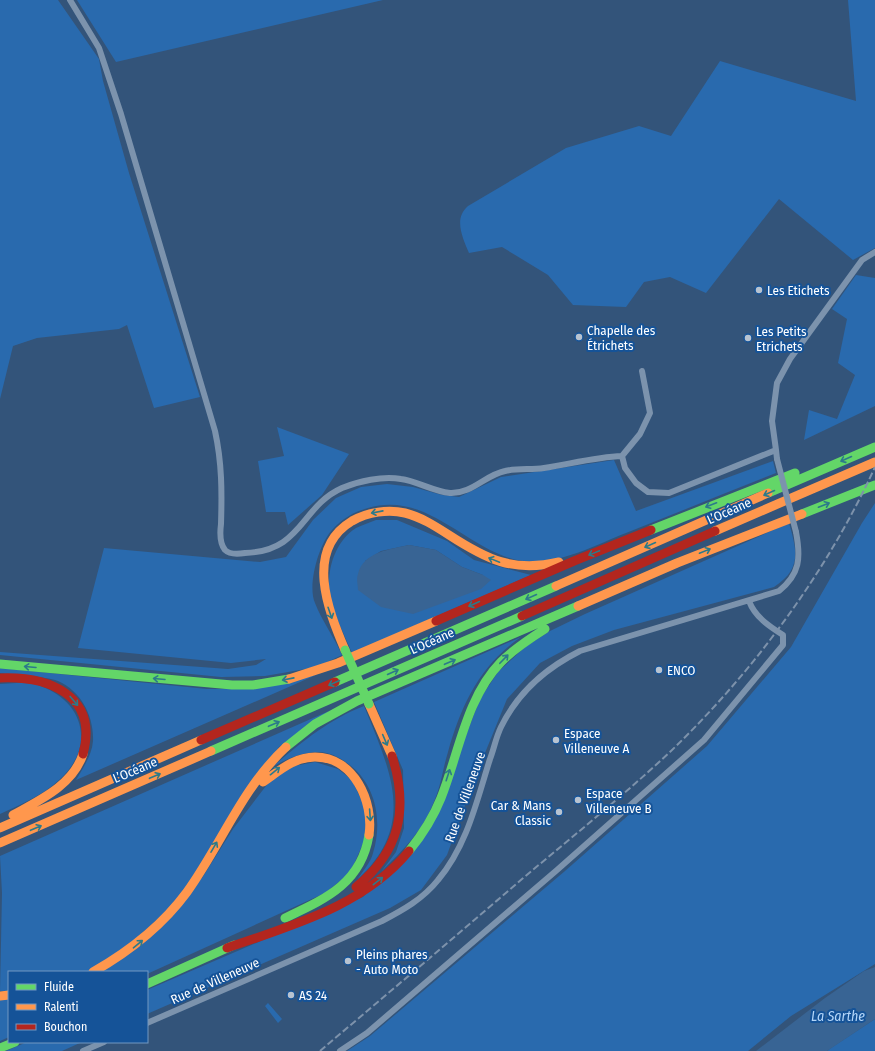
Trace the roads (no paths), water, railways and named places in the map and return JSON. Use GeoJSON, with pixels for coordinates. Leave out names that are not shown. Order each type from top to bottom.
{"type":"FeatureCollection","features":[{"type":"Feature","properties":{"kind":"highway","name":"L’Océane"},"geometry":{"type":"LineString","coordinates":[[0,828],[875,447]]}},
{"type":"Feature","properties":{"kind":"highway","name":"L’Océane"},"geometry":{"type":"LineString","coordinates":[[0,843],[875,462]]}},
{"type":"Feature","properties":{"kind":"highway"},"geometry":{"type":"LineString","coordinates":[[0,664],[214,684],[253,685],[274,682],[324,669],[574,561],[798,472],[818,472]]}},
{"type":"Feature","properties":{"kind":"highway"},"geometry":{"type":"LineString","coordinates":[[95,971],[131,949],[170,914],[198,875],[246,794],[274,758],[297,738],[324,719],[378,693],[631,583],[704,552],[875,485]]}},
{"type":"Feature","properties":{"kind":"highway"},"geometry":{"type":"LineString","coordinates":[[148,984],[347,894],[375,872],[390,850],[400,823],[401,797],[394,763],[345,650],[327,603],[323,572],[325,557],[340,530],[351,521],[365,515],[379,511],[396,510],[423,518],[484,556],[502,563],[521,566],[535,566],[564,560],[574,561]]}},
{"type":"Feature","properties":{"kind":"highway"},"geometry":{"type":"LineString","coordinates":[[227,948],[339,904],[378,881],[401,861],[433,816],[443,791],[467,716],[487,679],[501,661],[512,650],[533,635],[622,591],[631,583]]}},
{"type":"Feature","properties":{"kind":"highway"},"geometry":{"type":"LineString","coordinates":[[0,678],[30,679],[51,684],[65,692],[75,701],[81,710],[87,732],[86,745],[82,759],[67,780],[44,798],[0,820]]}},
{"type":"Feature","properties":{"kind":"highway"},"geometry":{"type":"LineString","coordinates":[[227,948],[336,891],[351,876],[362,858],[370,835],[370,812],[366,795],[360,783],[335,762],[319,758],[302,759],[282,766],[263,782],[235,817],[230,820]]}},
{"type":"Feature","properties":{"kind":"highway"},"geometry":{"type":"LineString","coordinates":[[0,1048],[12,1043]]}},
{"type":"Feature","properties":{"kind":"street"},"geometry":{"type":"LineString","coordinates":[[70,0],[99,48],[121,114],[215,431],[220,453],[222,478],[220,536],[224,549],[229,553],[252,553],[279,546],[296,533],[322,500],[354,483],[384,478],[402,479],[437,491],[463,492],[504,471],[528,470],[622,456],[640,434],[650,413],[642,371]]}},
{"type":"Feature","properties":{"kind":"street","name":"Rue de Villeneuve"},"geometry":{"type":"LineString","coordinates":[[148,1023],[382,921],[406,908],[424,895],[438,880],[453,860],[466,832],[500,728],[515,704],[527,689],[557,662],[580,651],[779,591],[789,583],[797,567],[799,558],[796,532],[777,459],[772,421],[777,383],[790,359],[862,260],[875,252]]}},
{"type":"Feature","properties":{"kind":"street"},"geometry":{"type":"LineString","coordinates":[[622,456],[625,468],[636,483],[648,492],[669,493],[776,450]]}},
{"type":"Feature","properties":{"kind":"street"},"geometry":{"type":"LineString","coordinates":[[340,1051],[373,1028],[557,870],[704,740],[783,645],[783,635],[760,618],[752,608],[749,600]]}},
{"type":"Feature","properties":{"kind":"street"},"geometry":{"type":"LineString","coordinates":[[83,1051],[102,1043]]}},
{"type":"Feature","properties":{"kind":"water"},"geometry":{"type":"Polygon","coordinates":[[[409,545],[436,550],[462,567],[483,575],[491,580],[481,589],[413,614],[381,607],[358,590],[357,578],[361,567],[372,556],[386,550],[409,545]]]}},
{"type":"Feature","properties":{"kind":"water","name":"La Sarthe"},"geometry":{"type":"Polygon","coordinates":[[[875,967],[875,1019],[827,1051],[756,1051],[825,998],[864,971],[875,967]]]}},
{"type":"Feature","properties":{"kind":"railway"},"geometry":{"type":"LineString","coordinates":[[320,1051],[653,768],[702,720],[759,654],[811,582],[835,544],[875,467]]}},
{"type":"Feature","properties":{"kind":"place","name":"Les Etichets"},"geometry":{"type":"Point","coordinates":[759,290]}},
{"type":"Feature","properties":{"kind":"place","name":"Chapelle des Étrichets"},"geometry":{"type":"Point","coordinates":[579,337]}},
{"type":"Feature","properties":{"kind":"place","name":"Les Petits Etrichets"},"geometry":{"type":"Point","coordinates":[748,338]}},
{"type":"Feature","properties":{"kind":"place","name":"ENCO"},"geometry":{"type":"Point","coordinates":[659,670]}},
{"type":"Feature","properties":{"kind":"place","name":"Espace Villeneuve A"},"geometry":{"type":"Point","coordinates":[556,740]}},
{"type":"Feature","properties":{"kind":"place","name":"Espace Villeneuve B"},"geometry":{"type":"Point","coordinates":[578,800]}},
{"type":"Feature","properties":{"kind":"place","name":"Car & Mans Classic"},"geometry":{"type":"Point","coordinates":[559,812]}},
{"type":"Feature","properties":{"kind":"place","name":"Pleins phares - Auto Moto"},"geometry":{"type":"Point","coordinates":[348,961]}},
{"type":"Feature","properties":{"kind":"place","name":"AS 24"},"geometry":{"type":"Point","coordinates":[291,995]}}]}
